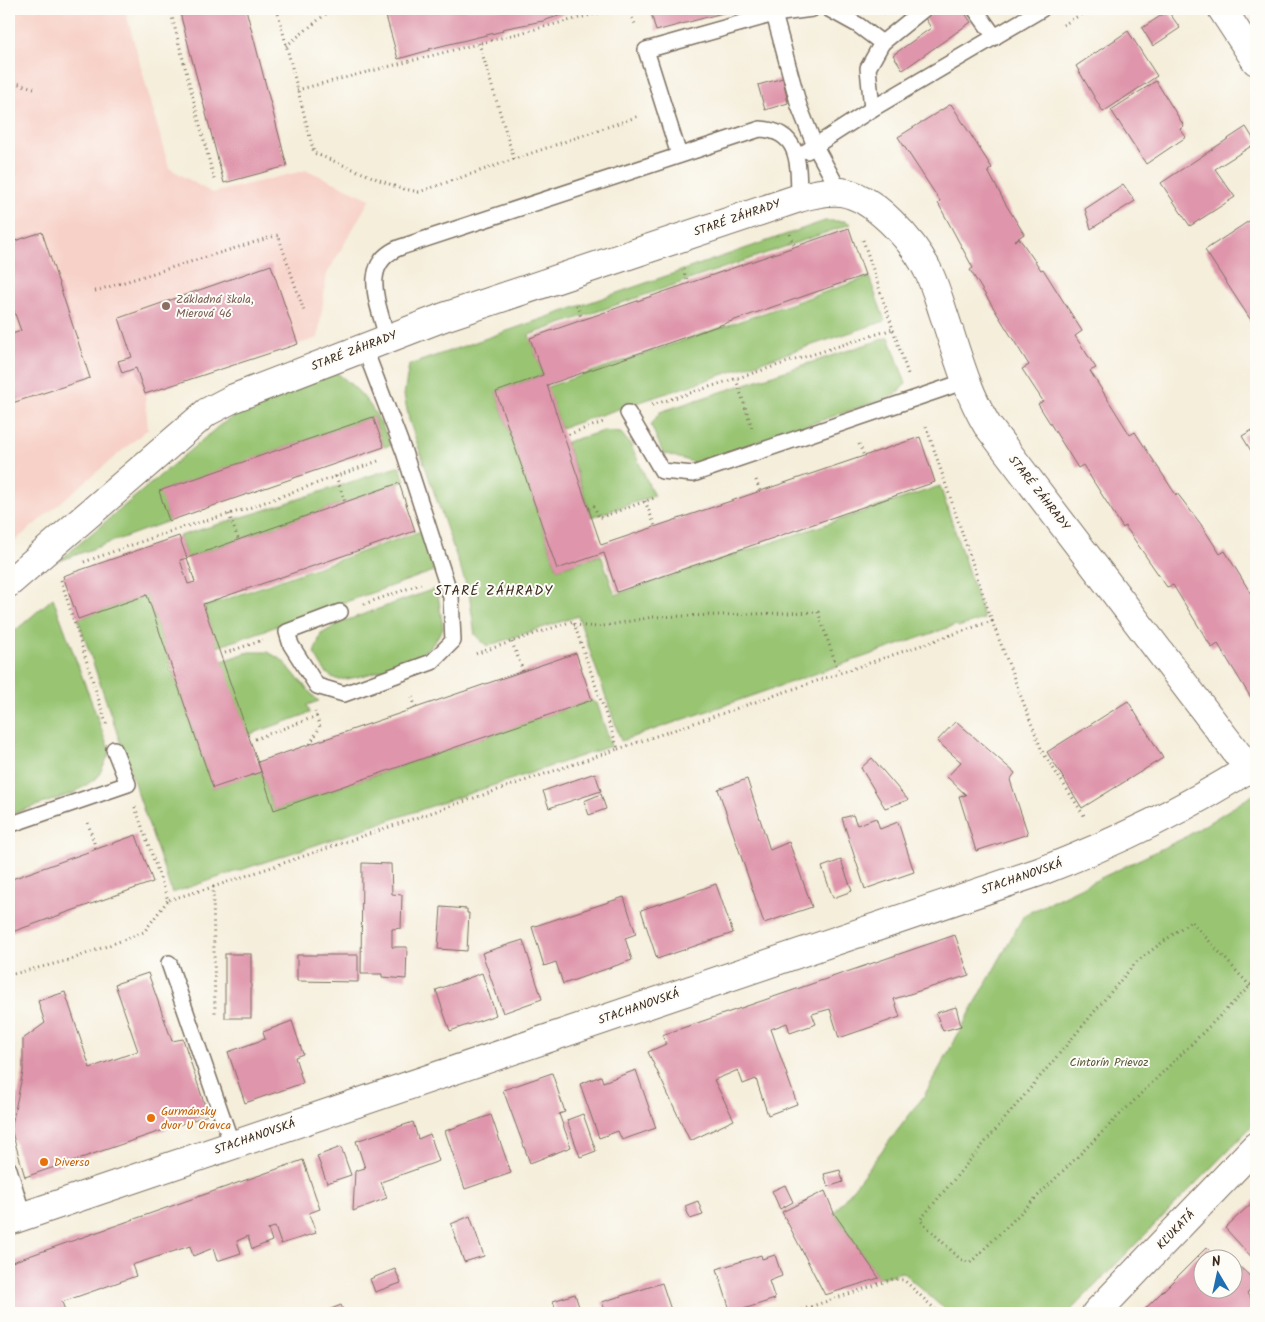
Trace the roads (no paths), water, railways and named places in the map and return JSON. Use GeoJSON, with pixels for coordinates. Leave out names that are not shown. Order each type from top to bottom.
{"type":"FeatureCollection","features":[{"type":"Feature","properties":{"kind":"street"},"geometry":{"type":"LineString","coordinates":[[1223,9],[1256,61]]}},
{"type":"Feature","properties":{"kind":"street","name":"STARÉ ZÁHRADY"},"geometry":{"type":"LineString","coordinates":[[9,583],[207,412],[234,398],[444,317],[799,198],[840,192],[865,202],[880,212],[896,226],[920,257],[933,282],[966,381],[987,426],[1253,767]]}},
{"type":"Feature","properties":{"kind":"street","name":"STACHANOVSKÁ"},"geometry":{"type":"LineString","coordinates":[[16,1219],[1039,872],[1091,852],[1134,832],[1253,767]]}},
{"type":"Feature","properties":{"kind":"street","name":"KĽUKATÁ"},"geometry":{"type":"LineString","coordinates":[[1096,1313],[1256,1146]]}},
{"type":"Feature","properties":{"kind":"lane"},"geometry":{"type":"LineString","coordinates":[[679,155],[646,50],[774,14],[812,9]]}},
{"type":"Feature","properties":{"kind":"lane"},"geometry":{"type":"LineString","coordinates":[[829,9],[858,25],[882,42]]}},
{"type":"Feature","properties":{"kind":"lane"},"geometry":{"type":"LineString","coordinates":[[872,109],[868,68],[882,42],[924,9]]}},
{"type":"Feature","properties":{"kind":"lane"},"geometry":{"type":"LineString","coordinates":[[974,9],[996,37]]}},
{"type":"Feature","properties":{"kind":"lane"},"geometry":{"type":"LineString","coordinates":[[797,157],[872,109],[1042,9]]}},
{"type":"Feature","properties":{"kind":"lane"},"geometry":{"type":"LineString","coordinates":[[774,14],[799,106],[815,146],[840,192]]}},
{"type":"Feature","properties":{"kind":"lane"},"geometry":{"type":"LineString","coordinates":[[340,612],[288,632],[291,645],[317,686],[344,694],[432,662],[453,641],[451,597],[404,452],[376,343],[374,277],[380,262],[393,250],[760,129],[776,132],[789,142],[797,157],[799,198]]}},
{"type":"Feature","properties":{"kind":"lane"},"geometry":{"type":"LineString","coordinates":[[628,413],[662,471],[693,474],[966,381]]}},
{"type":"Feature","properties":{"kind":"lane"},"geometry":{"type":"LineString","coordinates":[[9,825],[128,784],[114,749]]}},
{"type":"Feature","properties":{"kind":"lane"},"geometry":{"type":"LineString","coordinates":[[169,963],[232,1145]]}},
{"type":"Feature","properties":{"kind":"lane"},"geometry":{"type":"LineString","coordinates":[[9,1169],[16,1219]]}},
{"type":"Feature","properties":{"kind":"place","name":"Základná škola, Mierová 46"},"geometry":{"type":"Point","coordinates":[166,306]}},
{"type":"Feature","properties":{"kind":"place","name":"Gurmánsky dvor U Oravca"},"geometry":{"type":"Point","coordinates":[151,1118]}},
{"type":"Feature","properties":{"kind":"place","name":"Diverso"},"geometry":{"type":"Point","coordinates":[44,1162]}},
{"type":"Feature","properties":{"kind":"district","name":"STARÉ ZÁHRADY"},"geometry":{"type":"Point","coordinates":[494,591]}},
{"type":"Feature","properties":{"kind":"park label","name":"Cintorín Prievoz"},"geometry":{"type":"Point","coordinates":[1109,1062]}}]}
